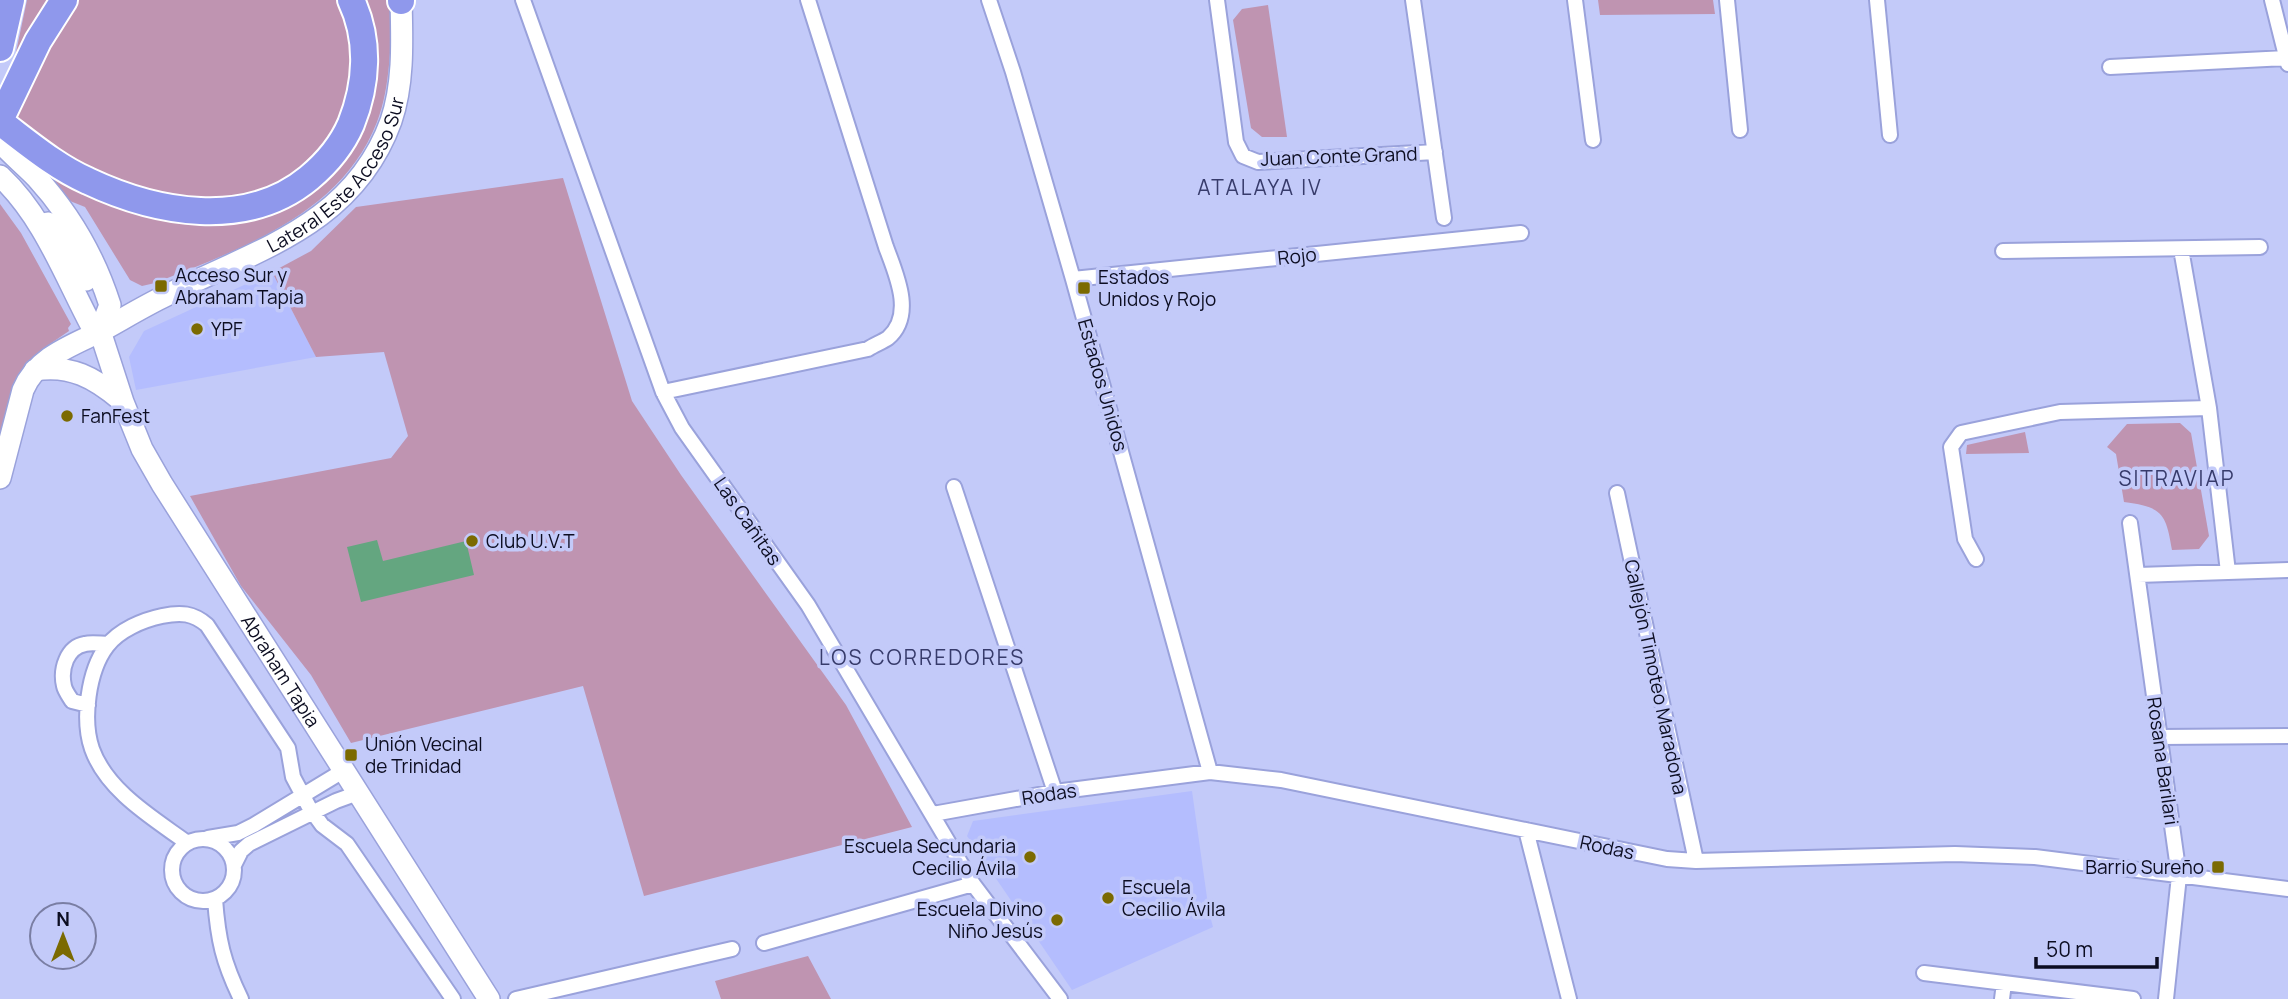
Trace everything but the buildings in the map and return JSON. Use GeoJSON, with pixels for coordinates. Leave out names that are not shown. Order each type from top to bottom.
{"type":"FeatureCollection","features":[{"type":"Feature","properties":{"kind":"highway"},"geometry":{"type":"LineString","coordinates":[[0,48],[11,0]]}},
{"type":"Feature","properties":{"kind":"highway"},"geometry":{"type":"LineString","coordinates":[[64,0],[37,41],[0,121],[69,171],[123,196],[163,207],[202,211],[243,209],[260,205],[292,190],[319,170],[340,144],[360,97],[364,67],[362,35],[351,0]]}},
{"type":"Feature","properties":{"kind":"street","name":"Lateral Este Acceso Sur"},"geometry":{"type":"LineString","coordinates":[[0,478],[23,390],[35,370],[64,349],[166,295],[297,233],[337,202],[357,179],[382,139],[396,102],[401,54],[401,0]]}},
{"type":"Feature","properties":{"kind":"street","name":"Las Cañitas"},"geometry":{"type":"LineString","coordinates":[[523,0],[663,392],[682,428],[808,605],[973,884],[1060,999]]}},
{"type":"Feature","properties":{"kind":"street"},"geometry":{"type":"LineString","coordinates":[[663,392],[868,349],[888,338],[899,323],[902,304],[900,285],[808,0]]}},
{"type":"Feature","properties":{"kind":"street","name":"Estados Unidos"},"geometry":{"type":"LineString","coordinates":[[989,0],[1013,72],[1073,279],[1210,772]]}},
{"type":"Feature","properties":{"kind":"street","name":"Juan Conte Grand"},"geometry":{"type":"LineString","coordinates":[[1217,0],[1236,142],[1243,156],[1258,162],[1435,152]]}},
{"type":"Feature","properties":{"kind":"street"},"geometry":{"type":"LineString","coordinates":[[1413,0],[1444,218]]}},
{"type":"Feature","properties":{"kind":"street"},"geometry":{"type":"LineString","coordinates":[[1575,0],[1593,140]]}},
{"type":"Feature","properties":{"kind":"street"},"geometry":{"type":"LineString","coordinates":[[1727,0],[1741,130]]}},
{"type":"Feature","properties":{"kind":"street"},"geometry":{"type":"LineString","coordinates":[[1877,0],[1890,135]]}},
{"type":"Feature","properties":{"kind":"street"},"geometry":{"type":"LineString","coordinates":[[2110,67],[2287,61],[2272,0]]}},
{"type":"Feature","properties":{"kind":"street"},"geometry":{"type":"LineString","coordinates":[[0,142],[34,175],[70,220],[85,245],[110,305],[100,331]]}},
{"type":"Feature","properties":{"kind":"street","name":"Abraham Tapia"},"geometry":{"type":"LineString","coordinates":[[0,176],[23,200],[60,263],[91,325],[100,331],[123,402],[142,449],[162,484],[489,999]]}},
{"type":"Feature","properties":{"kind":"street"},"geometry":{"type":"LineString","coordinates":[[23,200],[60,234],[97,298],[110,305],[142,309]]}},
{"type":"Feature","properties":{"kind":"street","name":"Rojo"},"geometry":{"type":"LineString","coordinates":[[1073,279],[1521,233]]}},
{"type":"Feature","properties":{"kind":"street"},"geometry":{"type":"LineString","coordinates":[[2003,251],[2260,247]]}},
{"type":"Feature","properties":{"kind":"street"},"geometry":{"type":"LineString","coordinates":[[2181,248],[2209,408],[2228,572]]}},
{"type":"Feature","properties":{"kind":"street"},"geometry":{"type":"LineString","coordinates":[[35,370],[51,367],[78,372],[100,382],[123,402]]}},
{"type":"Feature","properties":{"kind":"street"},"geometry":{"type":"LineString","coordinates":[[1976,559],[1965,539],[1951,447],[1961,433],[2060,412],[2209,408]]}},
{"type":"Feature","properties":{"kind":"street"},"geometry":{"type":"LineString","coordinates":[[954,487],[1055,792]]}},
{"type":"Feature","properties":{"kind":"street","name":"Callejón Timoteo Maradona"},"geometry":{"type":"LineString","coordinates":[[1617,493],[1696,861]]}},
{"type":"Feature","properties":{"kind":"street","name":"Rosana Barilari"},"geometry":{"type":"LineString","coordinates":[[2130,523],[2179,876],[2166,999]]}},
{"type":"Feature","properties":{"kind":"street"},"geometry":{"type":"LineString","coordinates":[[2137,575],[2288,570]]}},
{"type":"Feature","properties":{"kind":"street"},"geometry":{"type":"LineString","coordinates":[[186,842],[128,798],[104,772],[92,751],[88,733],[90,690],[108,643],[146,619],[186,613],[207,625],[288,748],[293,777],[322,825],[348,844],[453,999]]}},
{"type":"Feature","properties":{"kind":"street"},"geometry":{"type":"LineString","coordinates":[[88,705],[72,701],[64,688],[63,672],[69,654],[75,647],[85,643],[108,643]]}},
{"type":"Feature","properties":{"kind":"street"},"geometry":{"type":"LineString","coordinates":[[2160,737],[2288,736]]}},
{"type":"Feature","properties":{"kind":"street"},"geometry":{"type":"LineString","coordinates":[[343,771],[238,833],[186,842],[173,858],[172,879],[184,896],[204,901],[215,899],[230,885],[240,851],[249,844],[358,793]]}},
{"type":"Feature","properties":{"kind":"street","name":"Rodas"},"geometry":{"type":"LineString","coordinates":[[933,814],[1055,792],[1210,772],[1281,780],[1667,859],[1696,861],[1955,854],[2035,857],[2288,889]]}},
{"type":"Feature","properties":{"kind":"street"},"geometry":{"type":"LineString","coordinates":[[1526,830],[1569,999]]}},
{"type":"Feature","properties":{"kind":"street"},"geometry":{"type":"LineString","coordinates":[[206,838],[225,847],[234,865]]}},
{"type":"Feature","properties":{"kind":"street"},"geometry":{"type":"LineString","coordinates":[[764,943],[973,884]]}},
{"type":"Feature","properties":{"kind":"street"},"geometry":{"type":"LineString","coordinates":[[215,899],[222,957],[241,999]]}},
{"type":"Feature","properties":{"kind":"street"},"geometry":{"type":"LineString","coordinates":[[516,999],[732,949]]}},
{"type":"Feature","properties":{"kind":"street"},"geometry":{"type":"LineString","coordinates":[[1924,973],[2133,999]]}},
{"type":"Feature","properties":{"kind":"street"},"geometry":{"type":"LineString","coordinates":[[2002,999],[2004,983]]}},
{"type":"Feature","properties":{"kind":"shaded area"},"geometry":{"type":"Polygon","coordinates":[[[27,0],[57,0],[12,71],[27,0]]]}},
{"type":"Feature","properties":{"kind":"shaded area"},"geometry":{"type":"Polygon","coordinates":[[[78,0],[341,0],[356,66],[339,129],[301,175],[226,204],[119,188],[14,123],[25,88],[78,0]]]}},
{"type":"Feature","properties":{"kind":"shaded area"},"geometry":{"type":"Polygon","coordinates":[[[358,0],[392,0],[389,62],[382,108],[377,122],[361,154],[339,182],[313,205],[253,242],[155,283],[142,286],[130,280],[85,207],[70,201],[41,166],[227,217],[345,148],[358,0]]]}},
{"type":"Feature","properties":{"kind":"shaded area"},"geometry":{"type":"Polygon","coordinates":[[[1598,0],[1713,0],[1715,14],[1600,15],[1598,0]]]}},
{"type":"Feature","properties":{"kind":"shaded area"},"geometry":{"type":"Polygon","coordinates":[[[1268,5],[1287,137],[1262,137],[1251,128],[1233,20],[1242,9],[1268,5]]]}},
{"type":"Feature","properties":{"kind":"shaded area","name":"Club U.V.T"},"geometry":{"type":"Polygon","coordinates":[[[563,178],[632,401],[681,475],[846,705],[912,827],[644,896],[583,686],[351,743],[311,675],[241,586],[190,496],[391,458],[408,436],[384,352],[316,357],[272,272],[311,251],[356,207],[563,178]]]}},
{"type":"Feature","properties":{"kind":"shaded area"},"geometry":{"type":"Polygon","coordinates":[[[0,204],[21,233],[71,324],[69,331],[47,346],[30,363],[0,445],[0,204]]]}},
{"type":"Feature","properties":{"kind":"shaded area"},"geometry":{"type":"Polygon","coordinates":[[[272,272],[316,357],[136,390],[129,357],[144,331],[272,272]]]}},
{"type":"Feature","properties":{"kind":"shaded area"},"geometry":{"type":"Polygon","coordinates":[[[2180,423],[2191,433],[2209,536],[2199,549],[2172,550],[2167,528],[2160,514],[2147,506],[2124,502],[2116,454],[2107,447],[2127,424],[2180,423]]]}},
{"type":"Feature","properties":{"kind":"shaded area"},"geometry":{"type":"Polygon","coordinates":[[[2025,432],[2029,453],[1966,454],[1967,445],[2025,432]]]}},
{"type":"Feature","properties":{"kind":"shaded area"},"geometry":{"type":"Polygon","coordinates":[[[377,540],[383,561],[466,541],[474,575],[361,602],[347,547],[377,540]]]}},
{"type":"Feature","properties":{"kind":"shaded area","name":"Escuela Cecilio Ávila"},"geometry":{"type":"Polygon","coordinates":[[[1192,791],[1213,927],[1072,990],[967,836],[973,821],[1192,791]]]}},
{"type":"Feature","properties":{"kind":"shaded area"},"geometry":{"type":"Polygon","coordinates":[[[808,956],[831,999],[721,999],[715,981],[808,956]]]}},
{"type":"Feature","properties":{"kind":"place","name":"Acceso Sur y Abraham Tapia"},"geometry":{"type":"Point","coordinates":[161,286]}},
{"type":"Feature","properties":{"kind":"place","name":"Estados Unidos y Rojo"},"geometry":{"type":"Point","coordinates":[1084,288]}},
{"type":"Feature","properties":{"kind":"place","name":"YPF"},"geometry":{"type":"Point","coordinates":[197,329]}},
{"type":"Feature","properties":{"kind":"place","name":"FanFest"},"geometry":{"type":"Point","coordinates":[67,416]}},
{"type":"Feature","properties":{"kind":"place","name":"Club U.V.T"},"geometry":{"type":"Point","coordinates":[472,541]}},
{"type":"Feature","properties":{"kind":"place","name":"Unión Vecinal de Trinidad"},"geometry":{"type":"Point","coordinates":[351,755]}},
{"type":"Feature","properties":{"kind":"place","name":"Escuela Secundaria Cecilio Ávila"},"geometry":{"type":"Point","coordinates":[1030,857]}},
{"type":"Feature","properties":{"kind":"place","name":"Barrio Sureño"},"geometry":{"type":"Point","coordinates":[2218,867]}},
{"type":"Feature","properties":{"kind":"place","name":"Escuela Cecilio Ávila"},"geometry":{"type":"Point","coordinates":[1108,898]}},
{"type":"Feature","properties":{"kind":"place","name":"Escuela Divino Niño Jesús"},"geometry":{"type":"Point","coordinates":[1057,920]}},
{"type":"Feature","properties":{"kind":"district","name":"ATALAYA IV"},"geometry":{"type":"Point","coordinates":[1260,188]}},
{"type":"Feature","properties":{"kind":"district","name":"SITRAVIAP"},"geometry":{"type":"Point","coordinates":[2177,479]}},
{"type":"Feature","properties":{"kind":"district","name":"LOS CORREDORES"},"geometry":{"type":"Point","coordinates":[922,658]}}]}
